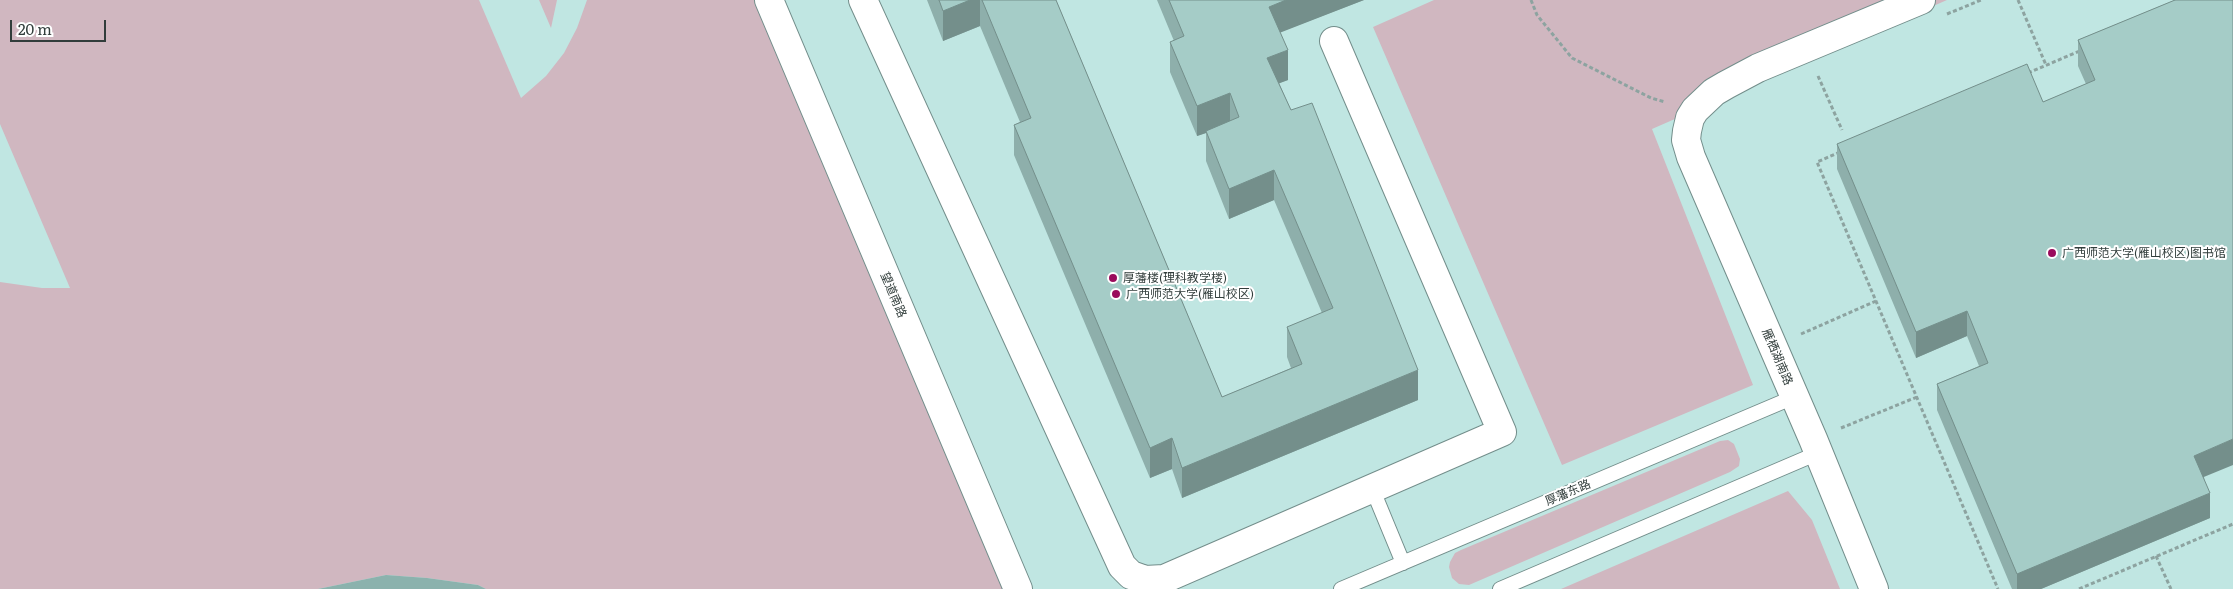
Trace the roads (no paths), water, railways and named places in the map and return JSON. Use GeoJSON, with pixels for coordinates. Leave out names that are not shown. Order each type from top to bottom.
{"type":"FeatureCollection","features":[{"type":"Feature","properties":{"kind":"street"},"geometry":{"type":"LineString","coordinates":[[863,0],[1122,566],[1132,575],[1145,580],[1164,579],[1502,432],[1334,41]]}},
{"type":"Feature","properties":{"kind":"street","name":"雁栖湖南路"},"geometry":{"type":"LineString","coordinates":[[1874,589],[1816,446],[1690,157],[1686,140],[1691,118],[1714,92],[1758,68],[1921,0]]}},
{"type":"Feature","properties":{"kind":"street","name":"望道南路"},"geometry":{"type":"LineString","coordinates":[[773,1],[1018,589]]}},
{"type":"Feature","properties":{"kind":"lane","name":"厚藩东路"},"geometry":{"type":"LineString","coordinates":[[1341,589],[1794,398]]}},
{"type":"Feature","properties":{"kind":"lane"},"geometry":{"type":"LineString","coordinates":[[1500,589],[1816,446]]}},
{"type":"Feature","properties":{"kind":"lane"},"geometry":{"type":"LineString","coordinates":[[1372,488],[1403,563]]}},
{"type":"Feature","properties":{"kind":"place","name":"广西师范大学(雁山校区)图书馆"},"geometry":{"type":"Point","coordinates":[2052,253]}},
{"type":"Feature","properties":{"kind":"place","name":"厚藩楼(理科教学楼)"},"geometry":{"type":"Point","coordinates":[1113,278]}},
{"type":"Feature","properties":{"kind":"place","name":"广西师范大学(雁山校区)"},"geometry":{"type":"Point","coordinates":[1116,294]}}]}
